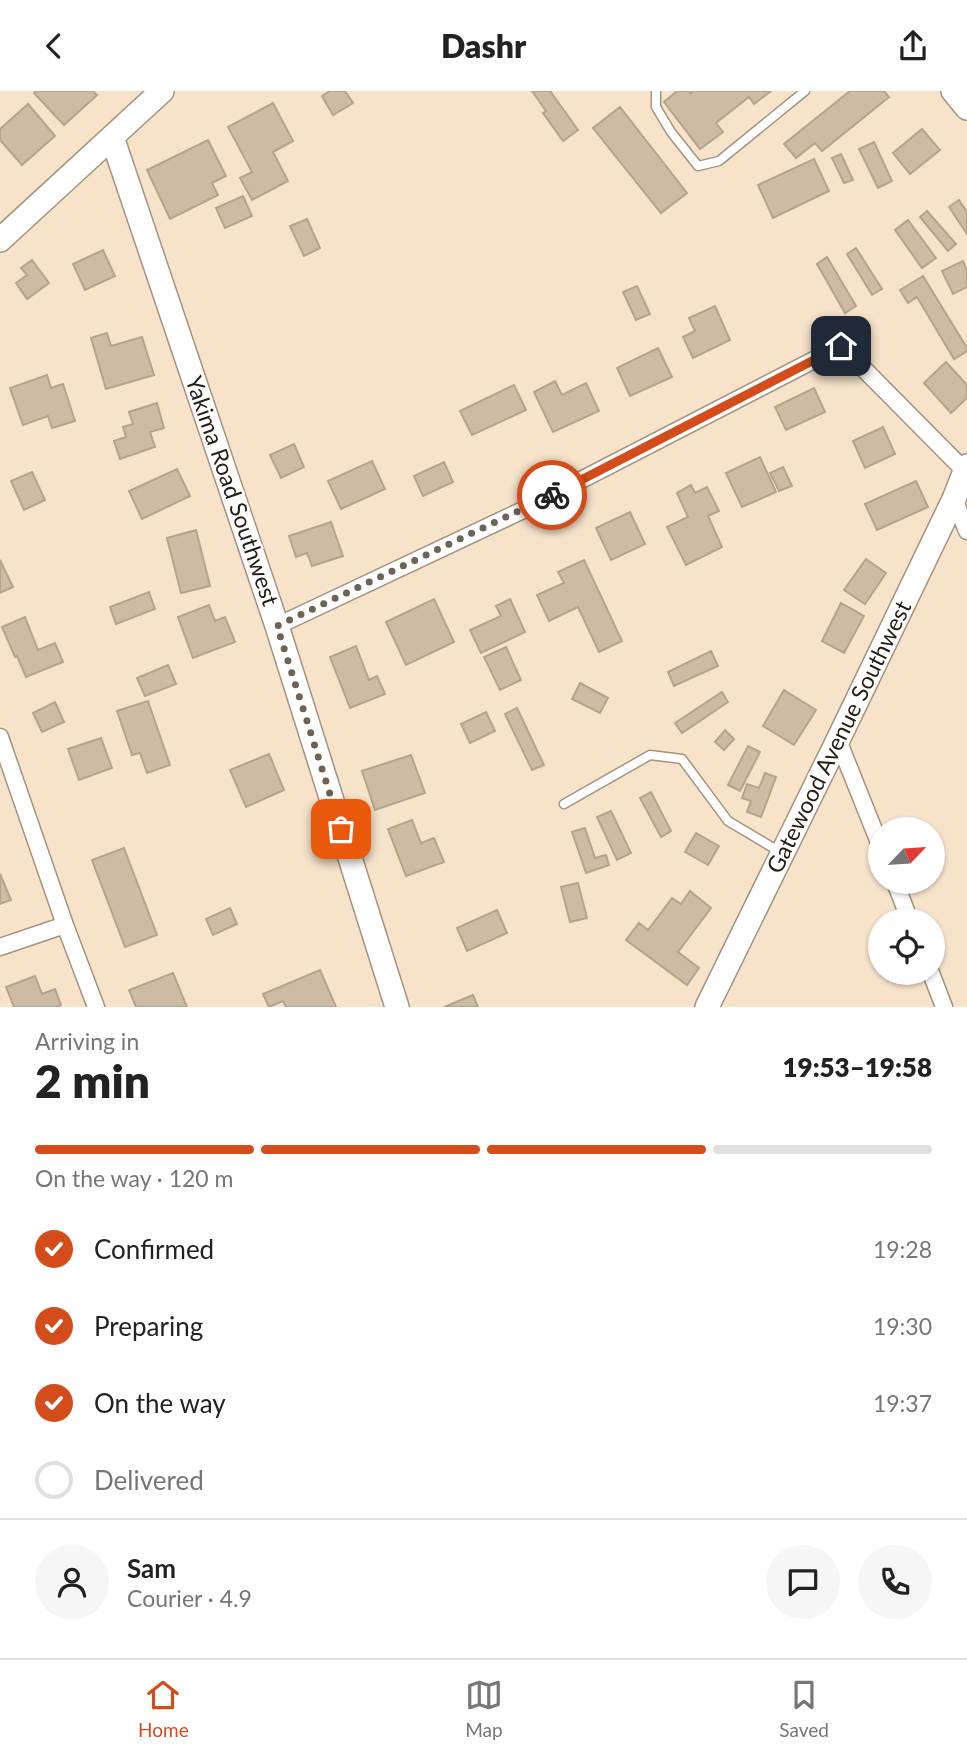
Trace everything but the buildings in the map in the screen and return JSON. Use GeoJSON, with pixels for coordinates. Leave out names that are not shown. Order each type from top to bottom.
{"type":"FeatureCollection","features":[{"type":"Feature","properties":{"kind":"street"},"geometry":{"type":"LineString","coordinates":[[0,240],[162,91]]}},
{"type":"Feature","properties":{"kind":"street"},"geometry":{"type":"LineString","coordinates":[[953,91],[967,108]]}},
{"type":"Feature","properties":{"kind":"street","name":"Yakima Road Southwest"},"geometry":{"type":"LineString","coordinates":[[113,137],[277,626],[397,1007]]}},
{"type":"Feature","properties":{"kind":"street"},"geometry":{"type":"LineString","coordinates":[[277,626],[521,511],[841,346],[966,468]]}},
{"type":"Feature","properties":{"kind":"street","name":"Gatewood Avenue Southwest"},"geometry":{"type":"LineString","coordinates":[[707,1007],[954,499],[966,468]]}},
{"type":"Feature","properties":{"kind":"street"},"geometry":{"type":"LineString","coordinates":[[954,499],[967,531]]}},
{"type":"Feature","properties":{"kind":"street"},"geometry":{"type":"LineString","coordinates":[[0,737],[96,1007]]}},
{"type":"Feature","properties":{"kind":"street"},"geometry":{"type":"LineString","coordinates":[[838,740],[869,817]]}},
{"type":"Feature","properties":{"kind":"street"},"geometry":{"type":"LineString","coordinates":[[0,947],[65,925]]}},
{"type":"Feature","properties":{"kind":"street"},"geometry":{"type":"LineString","coordinates":[[936,985],[944,1007]]}},
{"type":"Feature","properties":{"kind":"lane"},"geometry":{"type":"LineString","coordinates":[[656,91],[656,107],[671,132],[698,166],[719,161],[805,91]]}},
{"type":"Feature","properties":{"kind":"lane"},"geometry":{"type":"LineString","coordinates":[[564,804],[650,755],[682,758],[728,821],[782,854]]}},
{"type":"Feature","properties":{"kind":"way so far"},"geometry":{"type":"LineString","coordinates":[[341,829],[277,626],[552,495]]}},
{"type":"Feature","properties":{"kind":"route"},"geometry":{"type":"LineString","coordinates":[[552,495],[841,346]]}}]}
